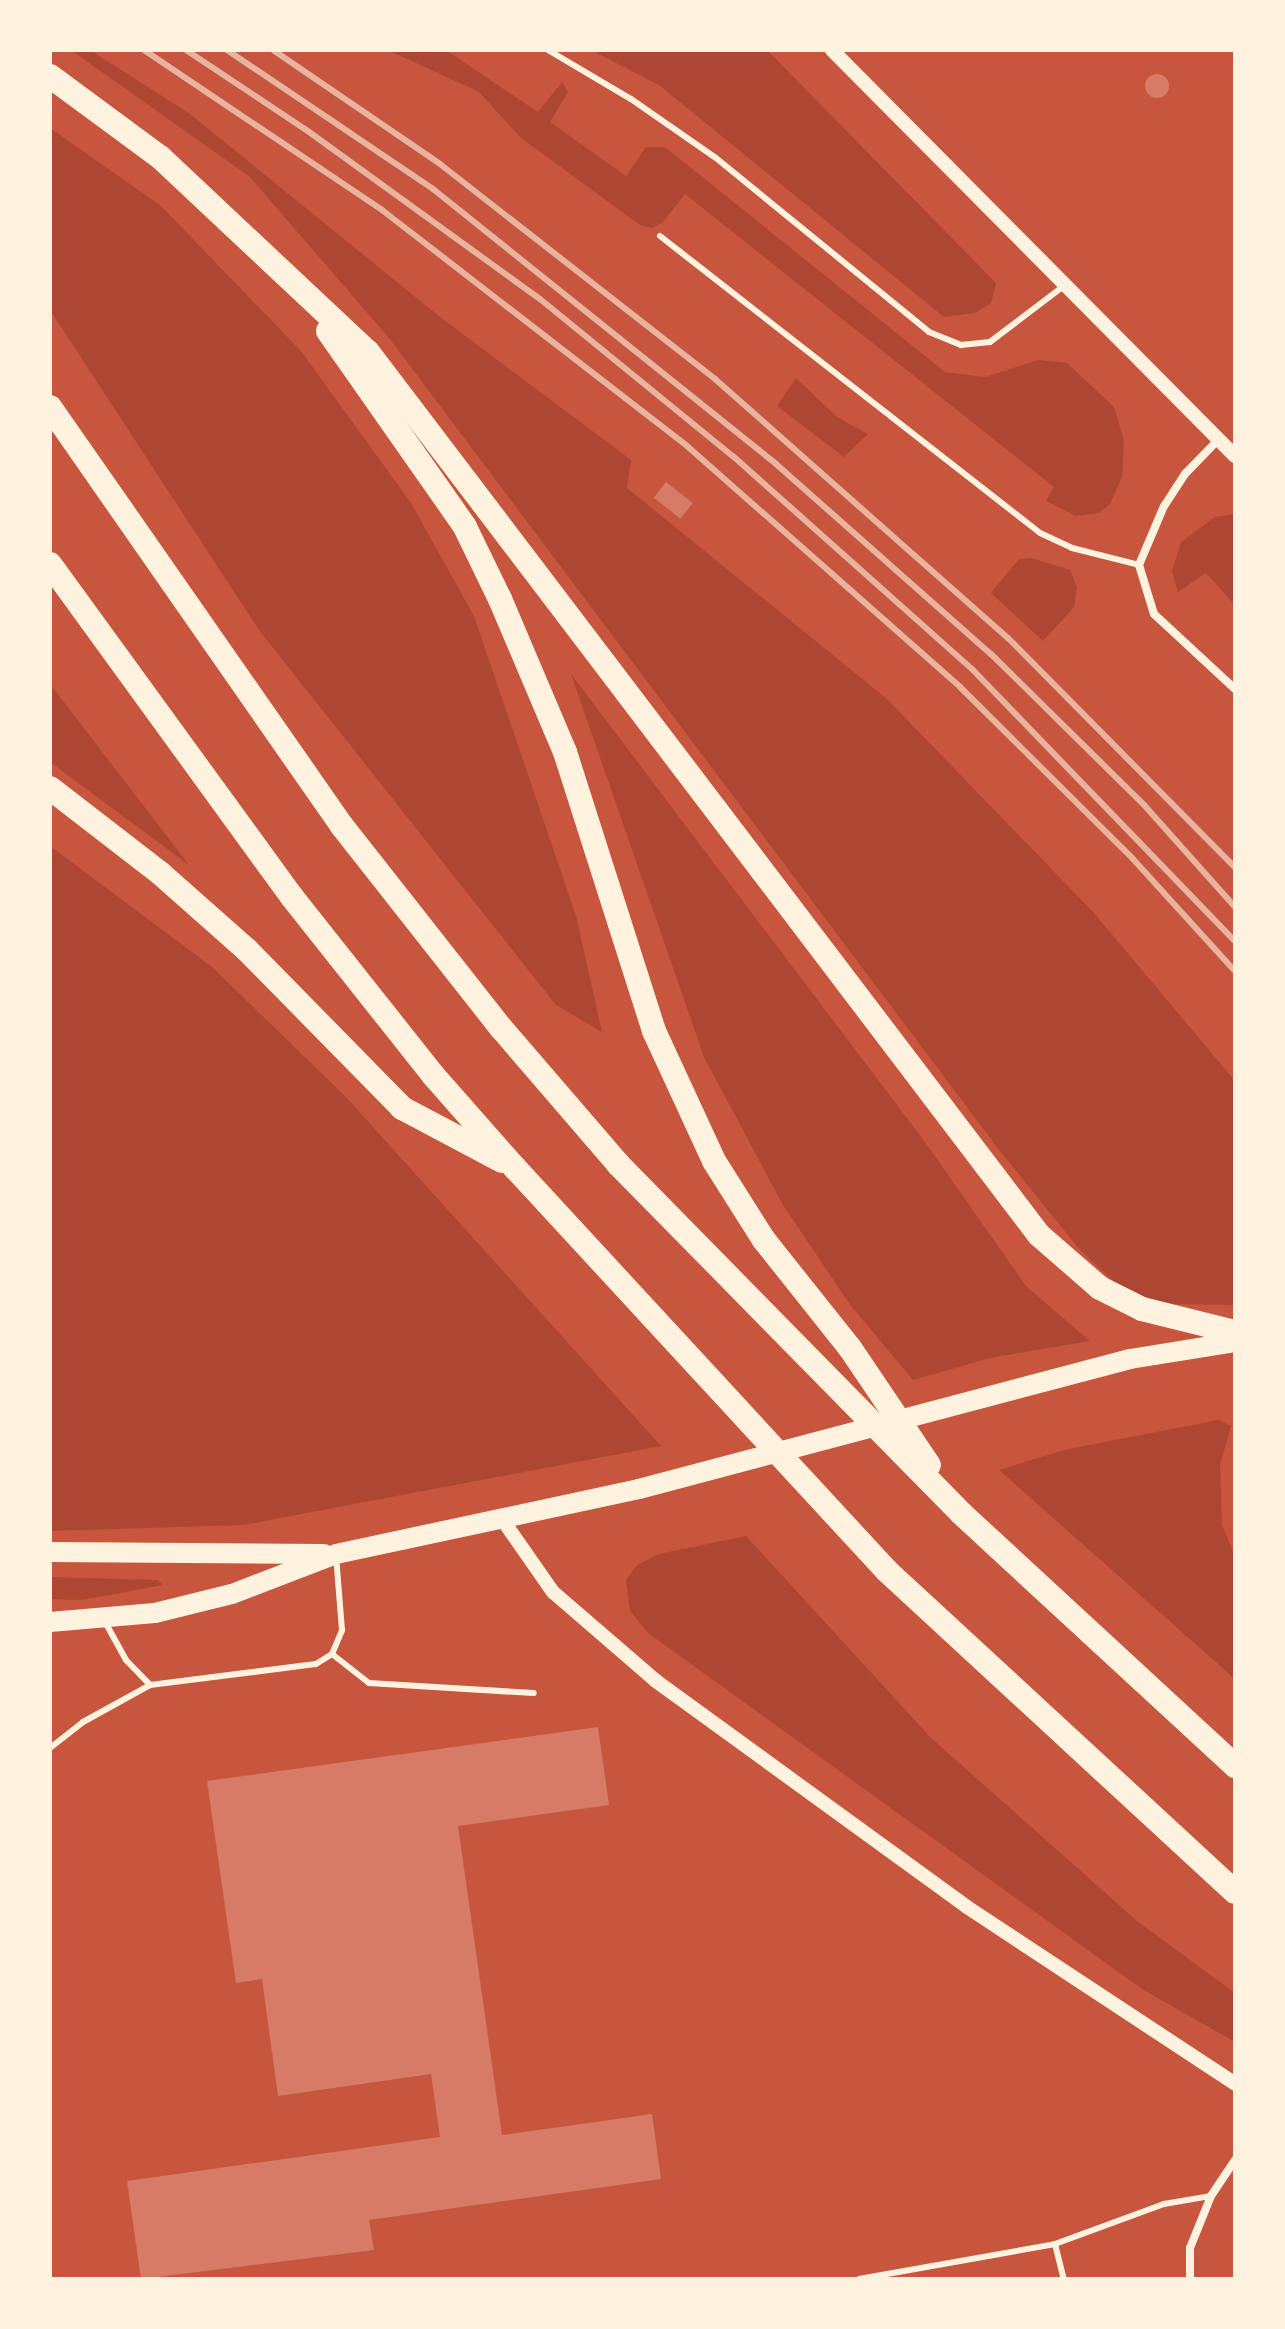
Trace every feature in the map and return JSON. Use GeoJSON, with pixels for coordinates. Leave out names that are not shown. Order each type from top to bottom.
{"type":"FeatureCollection","features":[{"type":"Feature","properties":{"kind":"highway"},"geometry":{"type":"LineString","coordinates":[[50,76],[160,157],[368,352],[1039,1235],[1100,1288],[1142,1309],[1235,1332]]}},
{"type":"Feature","properties":{"kind":"highway"},"geometry":{"type":"LineString","coordinates":[[273,261],[354,365],[465,527],[537,680],[654,1031],[714,1161],[764,1240],[850,1348],[962,1514]]}},
{"type":"Feature","properties":{"kind":"highway"},"geometry":{"type":"LineString","coordinates":[[50,407],[342,826],[502,1029],[687,1238],[962,1514],[1235,1766]]}},
{"type":"Feature","properties":{"kind":"highway"},"geometry":{"type":"LineString","coordinates":[[50,564],[292,897],[433,1075],[515,1168],[887,1571],[1235,1892]]}},
{"type":"Feature","properties":{"kind":"highway"},"geometry":{"type":"LineString","coordinates":[[50,788],[160,873],[246,949],[402,1108],[515,1168]]}},
{"type":"Feature","properties":{"kind":"main road"},"geometry":{"type":"LineString","coordinates":[[50,1622],[155,1613],[232,1594],[336,1554],[639,1489],[1130,1359],[1235,1342]]}},
{"type":"Feature","properties":{"kind":"main road"},"geometry":{"type":"LineString","coordinates":[[50,1552],[336,1554]]}},
{"type":"Feature","properties":{"kind":"street"},"geometry":{"type":"LineString","coordinates":[[832,50],[1235,456]]}},
{"type":"Feature","properties":{"kind":"street"},"geometry":{"type":"LineString","coordinates":[[1219,439],[1185,474],[1164,506],[1139,565],[1154,614],[1235,689]]}},
{"type":"Feature","properties":{"kind":"street"},"geometry":{"type":"LineString","coordinates":[[502,1519],[553,1592],[681,1700],[967,1907],[1235,2084]]}},
{"type":"Feature","properties":{"kind":"street"},"geometry":{"type":"LineString","coordinates":[[1190,2279],[1190,2248],[1211,2196],[1235,2160]]}},
{"type":"Feature","properties":{"kind":"lane"},"geometry":{"type":"LineString","coordinates":[[548,50],[631,99],[716,158],[929,332],[961,345],[990,342],[1065,285]]}},
{"type":"Feature","properties":{"kind":"lane"},"geometry":{"type":"LineString","coordinates":[[660,236],[1040,533],[1072,548],[1139,565]]}},
{"type":"Feature","properties":{"kind":"lane"},"geometry":{"type":"LineString","coordinates":[[50,1748],[83,1722],[150,1685],[316,1664],[332,1654],[342,1630],[336,1554]]}},
{"type":"Feature","properties":{"kind":"lane"},"geometry":{"type":"LineString","coordinates":[[103,1618],[126,1660],[150,1685]]}},
{"type":"Feature","properties":{"kind":"lane"},"geometry":{"type":"LineString","coordinates":[[332,1654],[369,1683],[534,1693]]}},
{"type":"Feature","properties":{"kind":"lane"},"geometry":{"type":"LineString","coordinates":[[859,2279],[1055,2244],[1164,2204],[1211,2196]]}},
{"type":"Feature","properties":{"kind":"lane"},"geometry":{"type":"LineString","coordinates":[[1055,2244],[1064,2279]]}},
{"type":"Feature","properties":{"kind":"shaded area"},"geometry":{"type":"Polygon","coordinates":[[[71,50],[90,50],[190,114],[440,317],[631,460],[627,488],[887,699],[1094,913],[1235,1081],[1235,1305],[1162,1304],[1119,1286],[1080,1250],[1000,1151],[389,338],[250,177],[71,50]]]}},
{"type":"Feature","properties":{"kind":"shaded area"},"geometry":{"type":"Polygon","coordinates":[[[388,50],[446,50],[538,112],[562,82],[568,92],[550,122],[626,176],[646,147],[665,147],[945,372],[985,377],[1038,360],[1067,363],[1114,407],[1124,440],[1122,477],[1110,504],[1099,513],[1076,516],[1046,501],[1054,487],[685,194],[662,223],[651,228],[640,225],[521,138],[479,92],[388,50]]]}},
{"type":"Feature","properties":{"kind":"shaded area"},"geometry":{"type":"Polygon","coordinates":[[[591,50],[767,50],[996,283],[991,303],[975,313],[944,317],[659,85],[591,50]]]}},
{"type":"Feature","properties":{"kind":"shaded area"},"geometry":{"type":"Polygon","coordinates":[[[50,128],[161,206],[301,351],[411,503],[474,616],[576,916],[602,1032],[556,1005],[259,630],[50,310],[50,128]]]}},
{"type":"Feature","properties":{"kind":"shaded area"},"geometry":{"type":"Polygon","coordinates":[[[796,378],[837,417],[868,434],[844,457],[777,406],[796,378]]]}},
{"type":"Feature","properties":{"kind":"shaded area"},"geometry":{"type":"Polygon","coordinates":[[[1235,514],[1235,605],[1206,573],[1178,592],[1172,571],[1181,542],[1215,517],[1235,514]]]}},
{"type":"Feature","properties":{"kind":"shaded area"},"geometry":{"type":"Polygon","coordinates":[[[1032,558],[1070,570],[1077,587],[1074,607],[1043,641],[991,593],[1019,559],[1032,558]]]}},
{"type":"Feature","properties":{"kind":"shaded area"},"geometry":{"type":"Polygon","coordinates":[[[571,674],[925,1142],[1026,1286],[1090,1341],[990,1358],[913,1380],[851,1306],[783,1205],[704,1057],[571,674]]]}},
{"type":"Feature","properties":{"kind":"shaded area"},"geometry":{"type":"Polygon","coordinates":[[[50,684],[189,865],[50,762],[50,684]]]}},
{"type":"Feature","properties":{"kind":"shaded area"},"geometry":{"type":"Polygon","coordinates":[[[50,846],[212,967],[345,1096],[661,1446],[244,1525],[50,1531],[50,846]]]}},
{"type":"Feature","properties":{"kind":"shaded area"},"geometry":{"type":"Polygon","coordinates":[[[1218,1420],[1231,1426],[1220,1465],[1222,1525],[1235,1556],[1235,1679],[999,1470],[1064,1450],[1218,1420]]]}},
{"type":"Feature","properties":{"kind":"shaded area"},"geometry":{"type":"Polygon","coordinates":[[[746,1536],[931,1738],[1137,1921],[1235,1993],[1235,2042],[1142,1989],[648,1633],[630,1611],[626,1580],[637,1565],[659,1554],[746,1536]]]}},
{"type":"Feature","properties":{"kind":"shaded area"},"geometry":{"type":"Polygon","coordinates":[[[50,1577],[157,1580],[163,1585],[82,1600],[50,1599],[50,1577]]]}},
{"type":"Feature","properties":{"kind":"building"},"geometry":{"type":"Polygon","coordinates":[[[1157,74],[1165,78],[1169,86],[1165,94],[1157,98],[1149,94],[1145,86],[1149,78],[1157,74]]]}},
{"type":"Feature","properties":{"kind":"building"},"geometry":{"type":"Polygon","coordinates":[[[666,482],[693,503],[680,519],[654,498],[666,482]]]}},
{"type":"Feature","properties":{"kind":"building"},"geometry":{"type":"Polygon","coordinates":[[[598,1727],[609,1805],[458,1826],[502,2135],[652,2114],[661,2179],[369,2220],[374,2250],[141,2279],[127,2181],[440,2137],[431,2074],[278,2096],[262,1979],[236,1983],[207,1781],[598,1727]]]}},
{"type":"Feature","properties":{"kind":"railway"},"geometry":{"type":"LineString","coordinates":[[144,50],[382,210],[687,446],[960,687],[1133,859],[1235,971]]}},
{"type":"Feature","properties":{"kind":"railway"},"geometry":{"type":"LineString","coordinates":[[186,50],[305,129],[540,299],[734,457],[973,670],[1235,941]]}},
{"type":"Feature","properties":{"kind":"railway"},"geometry":{"type":"LineString","coordinates":[[227,50],[433,189],[776,464],[991,654],[1145,806],[1235,907]]}},
{"type":"Feature","properties":{"kind":"railway"},"geometry":{"type":"LineString","coordinates":[[273,50],[440,164],[715,379],[1008,638],[1235,867]]}}]}
